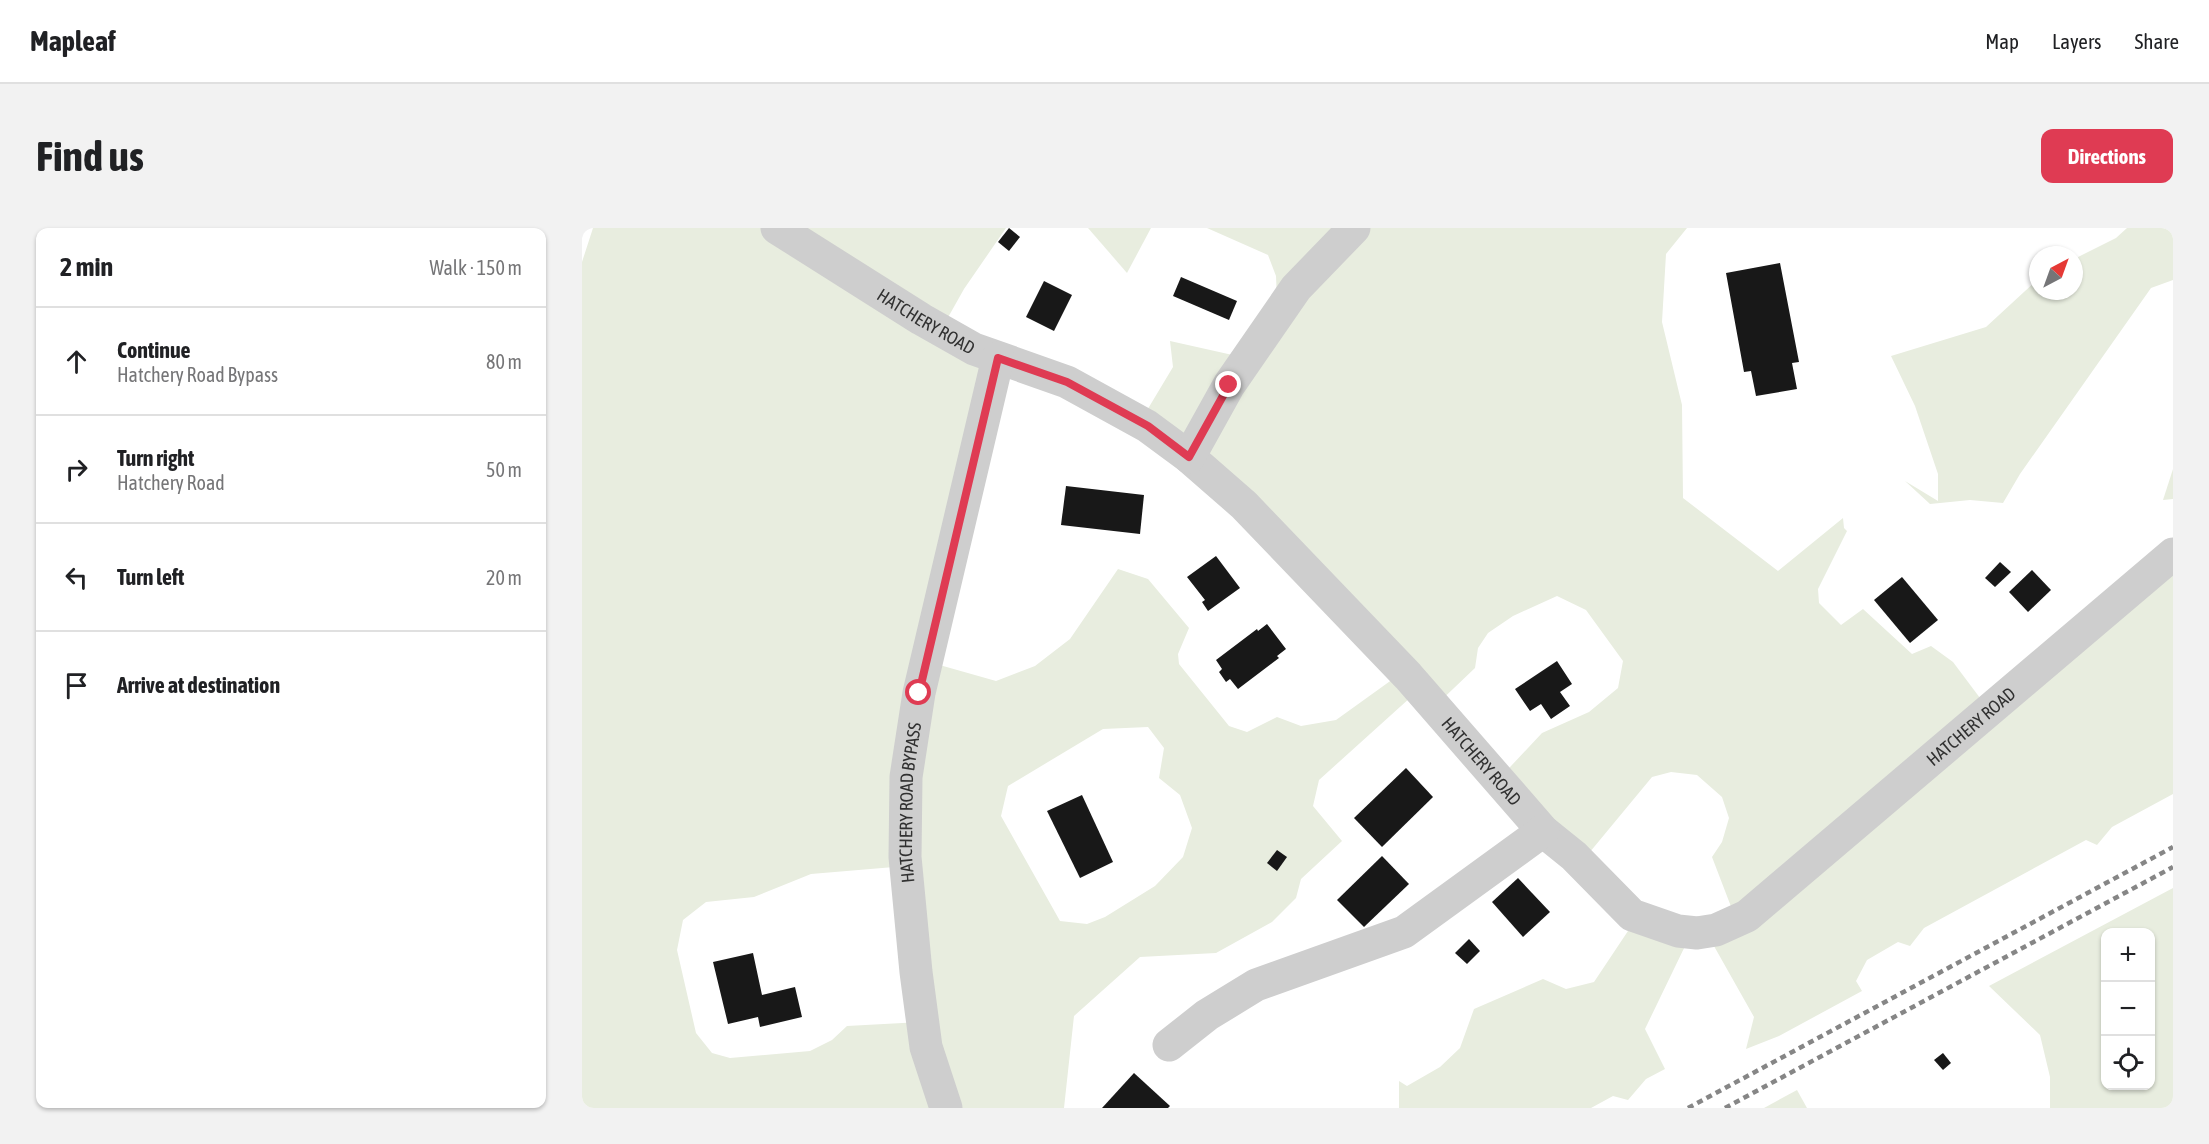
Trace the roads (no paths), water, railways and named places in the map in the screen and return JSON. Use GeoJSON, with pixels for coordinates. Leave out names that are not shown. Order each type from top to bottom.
{"type":"FeatureCollection","features":[{"type":"Feature","properties":{"kind":"street","name":"HATCHERY ROAD"},"geometry":{"type":"LineString","coordinates":[[777,228],[921,319],[974,349],[1067,382],[1148,426],[1189,457],[1244,505],[1408,676],[1543,831],[1574,856],[1632,915],[1678,931],[1697,933],[1716,930],[1747,916],[2173,554]]}},
{"type":"Feature","properties":{"kind":"street"},"geometry":{"type":"LineString","coordinates":[[1189,457],[1229,385],[1296,288],[1354,228]]}},
{"type":"Feature","properties":{"kind":"street","name":"HATCHERY ROAD BYPASS"},"geometry":{"type":"LineString","coordinates":[[946,1108],[926,1047],[916,972],[905,857],[906,777],[919,693],[998,358]]}},
{"type":"Feature","properties":{"kind":"street"},"geometry":{"type":"LineString","coordinates":[[1169,1045],[1207,1015],[1256,985],[1404,932],[1543,831]]}},
{"type":"Feature","properties":{"kind":"railway"},"geometry":{"type":"LineString","coordinates":[[1688,1108],[2173,847]]}},
{"type":"Feature","properties":{"kind":"railway"},"geometry":{"type":"LineString","coordinates":[[1725,1108],[2173,867]]}}]}
